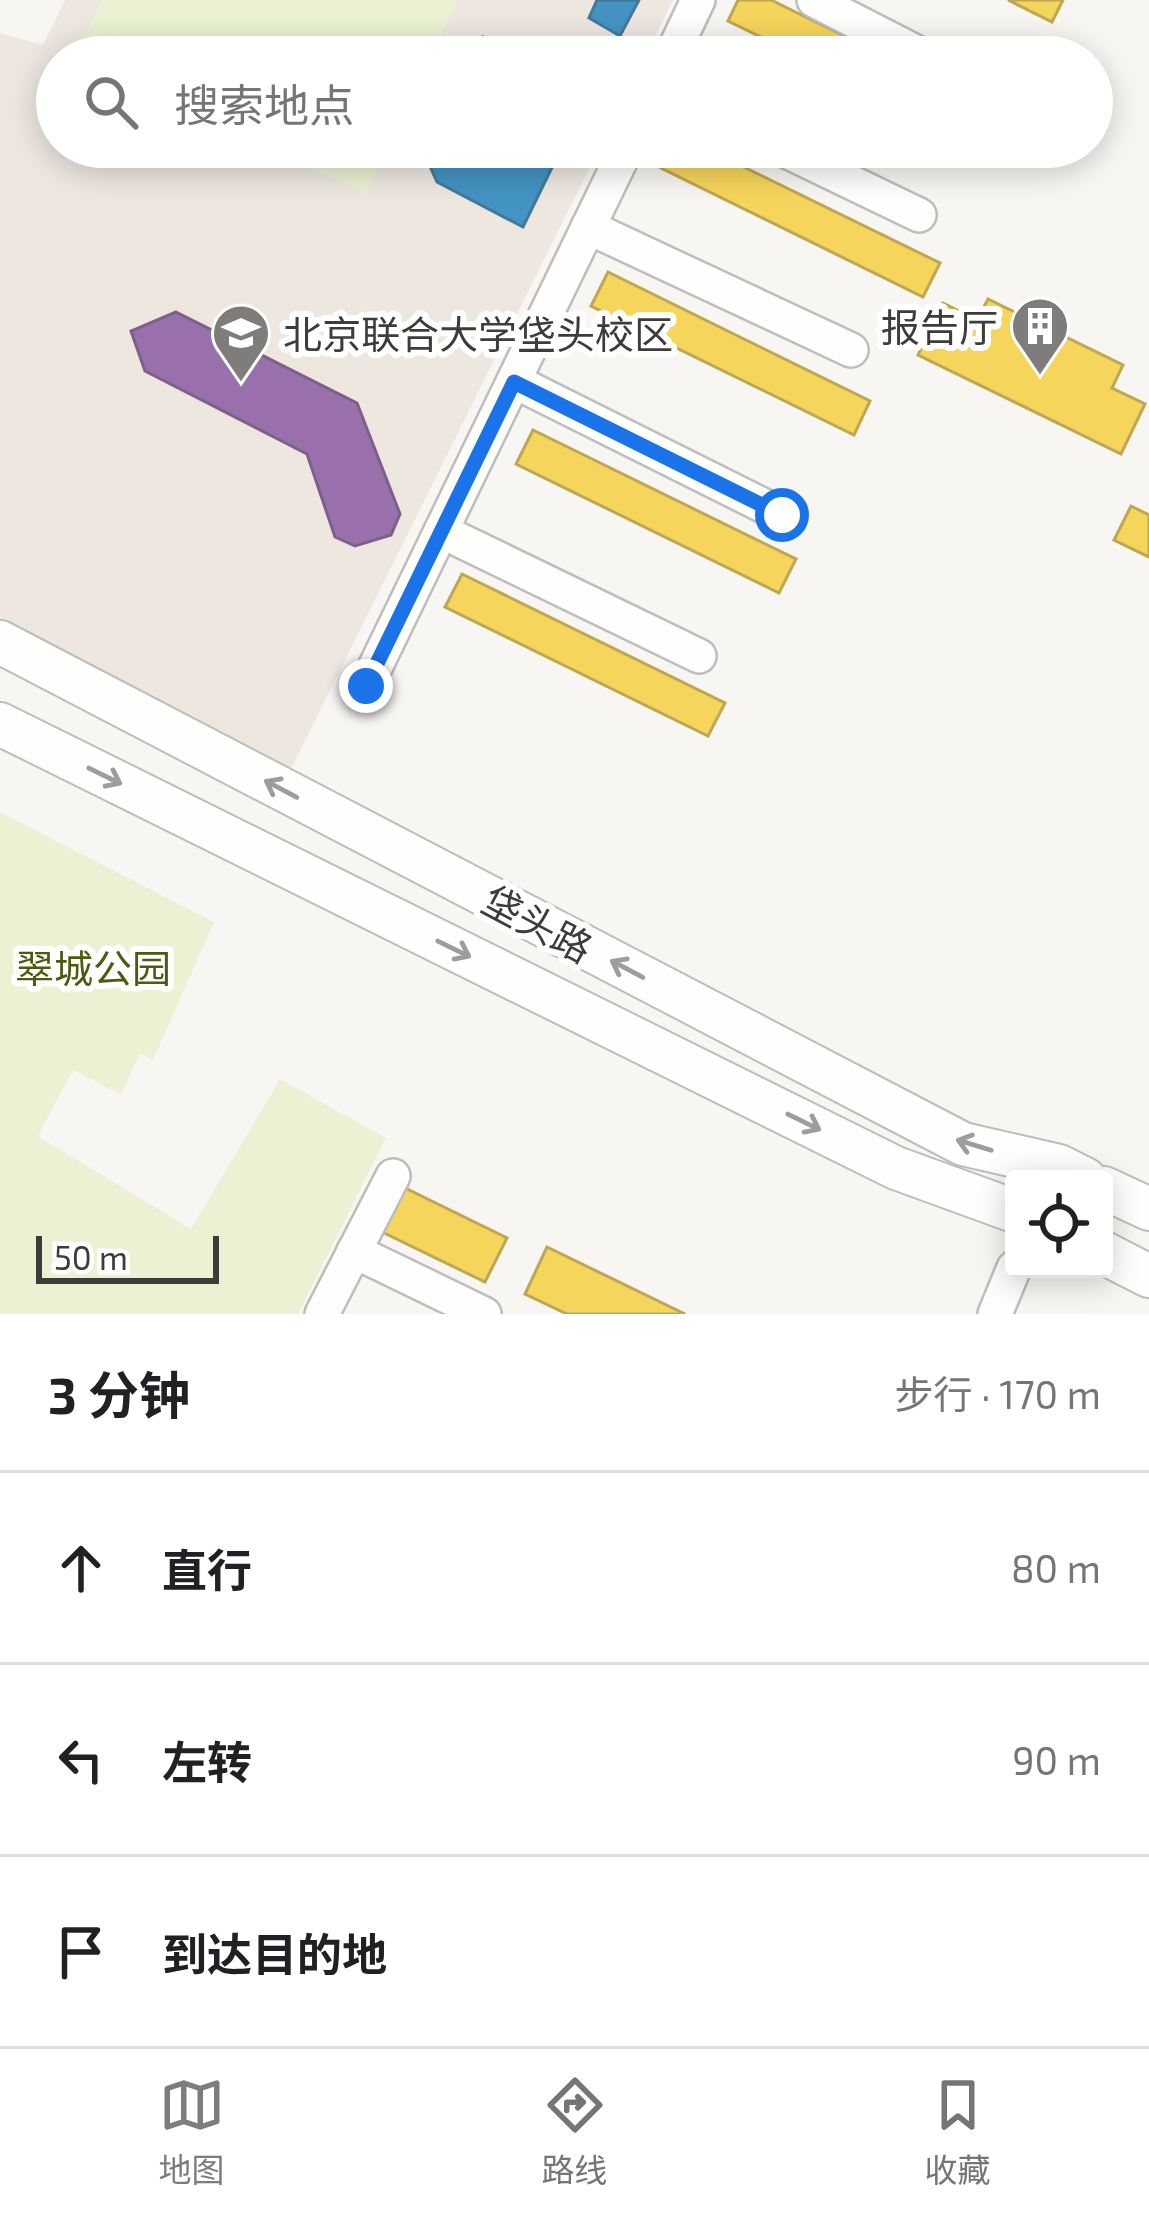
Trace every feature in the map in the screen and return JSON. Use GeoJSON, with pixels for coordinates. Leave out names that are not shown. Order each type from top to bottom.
{"type":"FeatureCollection","features":[{"type":"Feature","properties":{"kind":"main road","name":"垡头路"},"geometry":{"type":"LineString","coordinates":[[0,642],[963,1144],[1049,1170]]}},
{"type":"Feature","properties":{"kind":"main road","name":"垡头路"},"geometry":{"type":"LineString","coordinates":[[0,724],[896,1168],[1005,1208]]}},
{"type":"Feature","properties":{"kind":"main road"},"geometry":{"type":"LineString","coordinates":[[1113,1192],[1149,1209]]}},
{"type":"Feature","properties":{"kind":"main road"},"geometry":{"type":"LineString","coordinates":[[1113,1258],[1149,1276]]}},
{"type":"Feature","properties":{"kind":"street"},"geometry":{"type":"LineString","coordinates":[[681,36],[698,0]]}},
{"type":"Feature","properties":{"kind":"street"},"geometry":{"type":"LineString","coordinates":[[814,0],[884,36]]}},
{"type":"Feature","properties":{"kind":"street"},"geometry":{"type":"LineString","coordinates":[[366,686],[617,168]]}},
{"type":"Feature","properties":{"kind":"street"},"geometry":{"type":"LineString","coordinates":[[822,168],[919,215]]}},
{"type":"Feature","properties":{"kind":"street"},"geometry":{"type":"LineString","coordinates":[[588,227],[851,350]]}},
{"type":"Feature","properties":{"kind":"street"},"geometry":{"type":"LineString","coordinates":[[514,382],[782,515]]}},
{"type":"Feature","properties":{"kind":"street"},"geometry":{"type":"LineString","coordinates":[[441,531],[699,656]]}},
{"type":"Feature","properties":{"kind":"street"},"geometry":{"type":"LineString","coordinates":[[322,1314],[393,1176]]}},
{"type":"Feature","properties":{"kind":"street"},"geometry":{"type":"LineString","coordinates":[[355,1251],[484,1314]]}},
{"type":"Feature","properties":{"kind":"street"},"geometry":{"type":"LineString","coordinates":[[995,1314],[1010,1278]]}},
{"type":"Feature","properties":{"kind":"shaded area","name":"北京联合大学垡头校区"},"geometry":{"type":"Polygon","coordinates":[[[65,0],[673,0],[655,36],[47,36],[65,0]]]}},
{"type":"Feature","properties":{"kind":"shaded area","name":"北京联合大学垡头校区"},"geometry":{"type":"Polygon","coordinates":[[[0,33],[36,43],[36,168],[590,168],[288,775],[0,621],[0,33]]]}},
{"type":"Feature","properties":{"kind":"green space"},"geometry":{"type":"Polygon","coordinates":[[[102,0],[458,0],[441,36],[85,36],[102,0]]]}},
{"type":"Feature","properties":{"kind":"green space"},"geometry":{"type":"Polygon","coordinates":[[[313,168],[378,168],[366,194],[313,168]]]}},
{"type":"Feature","properties":{"kind":"green space","name":"翠城公园"},"geometry":{"type":"Polygon","coordinates":[[[0,812],[214,922],[153,1060],[140,1053],[121,1095],[73,1070],[38,1136],[191,1229],[280,1079],[386,1138],[298,1314],[0,1314],[0,812]]]}},
{"type":"Feature","properties":{"kind":"building: 住宅"},"geometry":{"type":"Polygon","coordinates":[[[738,0],[771,0],[844,36],[759,36],[728,21],[738,0]]]}},
{"type":"Feature","properties":{"kind":"building: 住宅"},"geometry":{"type":"Polygon","coordinates":[[[1008,0],[1063,0],[1052,22],[1008,0]]]}},
{"type":"Feature","properties":{"kind":"building: 住宅"},"geometry":{"type":"Polygon","coordinates":[[[661,168],[746,168],[940,263],[923,297],[661,168]]]}},
{"type":"Feature","properties":{"kind":"building: 住宅"},"geometry":{"type":"Polygon","coordinates":[[[608,272],[870,401],[854,435],[591,306],[608,272]]]}},
{"type":"Feature","properties":{"kind":"building: 住宅","name":"报告厅"},"geometry":{"type":"Polygon","coordinates":[[[988,299],[1123,365],[1112,388],[1145,404],[1121,454],[918,355],[943,303],[977,320],[988,299]]]}},
{"type":"Feature","properties":{"kind":"building: 住宅"},"geometry":{"type":"Polygon","coordinates":[[[533,430],[796,559],[779,593],[516,464],[533,430]]]}},
{"type":"Feature","properties":{"kind":"building: 住宅"},"geometry":{"type":"Polygon","coordinates":[[[1131,506],[1149,515],[1149,557],[1114,540],[1131,506]]]}},
{"type":"Feature","properties":{"kind":"building: 住宅"},"geometry":{"type":"Polygon","coordinates":[[[462,574],[725,703],[708,736],[445,607],[462,574]]]}},
{"type":"Feature","properties":{"kind":"building: 住宅"},"geometry":{"type":"Polygon","coordinates":[[[395,1183],[507,1238],[485,1282],[374,1228],[395,1183]]]}},
{"type":"Feature","properties":{"kind":"building: 住宅"},"geometry":{"type":"Polygon","coordinates":[[[547,1247],[685,1314],[567,1314],[525,1294],[547,1247]]]}},
{"type":"Feature","properties":{"kind":"building: 办公"},"geometry":{"type":"Polygon","coordinates":[[[176,312],[357,403],[400,514],[391,535],[355,546],[335,537],[307,454],[145,371],[131,331],[176,312]]]}},
{"type":"Feature","properties":{"kind":"building: 学校"},"geometry":{"type":"Polygon","coordinates":[[[597,0],[639,0],[620,36],[589,18],[597,0]]]}},
{"type":"Feature","properties":{"kind":"building: 学校"},"geometry":{"type":"Polygon","coordinates":[[[431,168],[552,168],[523,227],[437,182],[431,168]]]}},
{"type":"Feature","properties":{"kind":"place","name":"报告厅"},"geometry":{"type":"Point","coordinates":[1040,377]}},
{"type":"Feature","properties":{"kind":"place","name":"北京联合大学垡头校区"},"geometry":{"type":"Point","coordinates":[241,384]}},
{"type":"Feature","properties":{"kind":"route"},"geometry":{"type":"LineString","coordinates":[[366,686],[514,382],[782,515]]}}]}
